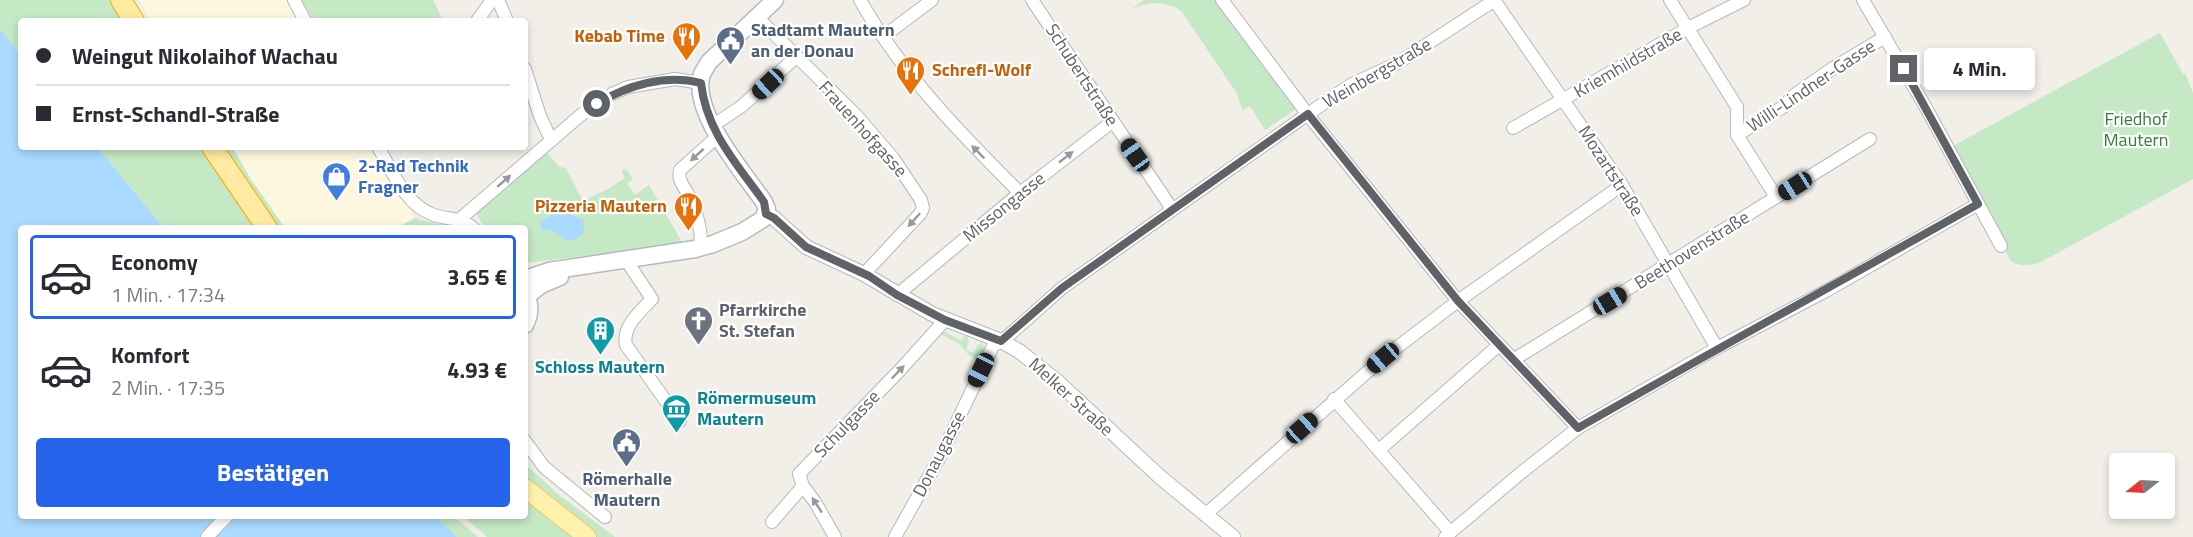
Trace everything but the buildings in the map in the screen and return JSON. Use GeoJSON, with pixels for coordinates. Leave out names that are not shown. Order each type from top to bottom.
{"type":"FeatureCollection","features":[{"type":"Feature","properties":{"kind":"highway"},"geometry":{"type":"LineString","coordinates":[[121,0],[132,18]]}},
{"type":"Feature","properties":{"kind":"highway"},"geometry":{"type":"LineString","coordinates":[[214,150],[265,225]]}},
{"type":"Feature","properties":{"kind":"main road"},"geometry":{"type":"LineString","coordinates":[[528,289],[585,266],[700,248],[742,232],[763,219],[766,214],[764,202],[715,131],[703,101],[701,83],[702,74],[709,62],[775,0]]}},
{"type":"Feature","properties":{"kind":"main road"},"geometry":{"type":"LineString","coordinates":[[528,490],[588,537]]}},
{"type":"Feature","properties":{"kind":"street"},"geometry":{"type":"LineString","coordinates":[[294,0],[303,18]]}},
{"type":"Feature","properties":{"kind":"street"},"geometry":{"type":"LineString","coordinates":[[479,18],[492,0]]}},
{"type":"Feature","properties":{"kind":"street"},"geometry":{"type":"LineString","coordinates":[[498,0],[506,18]]}},
{"type":"Feature","properties":{"kind":"street"},"geometry":{"type":"LineString","coordinates":[[860,0],[883,38],[936,106],[1020,193]]}},
{"type":"Feature","properties":{"kind":"street"},"geometry":{"type":"LineString","coordinates":[[883,38],[932,0]]}},
{"type":"Feature","properties":{"kind":"street","name":"Schubertstraße"},"geometry":{"type":"LineString","coordinates":[[1032,0],[1172,209]]}},
{"type":"Feature","properties":{"kind":"street"},"geometry":{"type":"LineString","coordinates":[[1222,0],[1308,114],[1458,301],[1578,428]]}},
{"type":"Feature","properties":{"kind":"street","name":"Weinbergstraße"},"geometry":{"type":"LineString","coordinates":[[1001,341],[1062,288],[1308,114],[1352,84],[1398,63],[1494,0]]}},
{"type":"Feature","properties":{"kind":"street","name":"Mozartstraße"},"geometry":{"type":"LineString","coordinates":[[1494,0],[1622,185],[1717,348]]}},
{"type":"Feature","properties":{"kind":"street"},"geometry":{"type":"LineString","coordinates":[[1670,0],[1737,107],[1737,135],[1776,198]]}},
{"type":"Feature","properties":{"kind":"street","name":"Kriemhildstraße"},"geometry":{"type":"LineString","coordinates":[[1513,128],[1688,28],[1744,0]]}},
{"type":"Feature","properties":{"kind":"street"},"geometry":{"type":"LineString","coordinates":[[1863,0],[2001,246]]}},
{"type":"Feature","properties":{"kind":"street","name":"Frauenhofgasse"},"geometry":{"type":"LineString","coordinates":[[758,18],[856,116],[893,158],[921,200],[923,208],[920,214],[864,274]]}},
{"type":"Feature","properties":{"kind":"street","name":"Willi-Lindner-Gasse"},"geometry":{"type":"LineString","coordinates":[[1737,135],[1783,107],[1793,96],[1833,68],[1885,37]]}},
{"type":"Feature","properties":{"kind":"street"},"geometry":{"type":"LineString","coordinates":[[700,248],[702,237],[696,213],[679,178],[680,170],[715,131],[796,57]]}},
{"type":"Feature","properties":{"kind":"street"},"geometry":{"type":"LineString","coordinates":[[528,78],[540,116],[551,140]]}},
{"type":"Feature","properties":{"kind":"street"},"geometry":{"type":"LineString","coordinates":[[460,219],[582,114],[612,94],[628,87],[675,79],[701,83]]}},
{"type":"Feature","properties":{"kind":"street","name":"Missongasse"},"geometry":{"type":"LineString","coordinates":[[897,295],[1020,193],[1112,122]]}},
{"type":"Feature","properties":{"kind":"street","name":"Beethovenstraße"},"geometry":{"type":"LineString","coordinates":[[1513,360],[1870,140]]}},
{"type":"Feature","properties":{"kind":"street"},"geometry":{"type":"LineString","coordinates":[[380,150],[415,204],[437,216],[460,219],[469,225]]}},
{"type":"Feature","properties":{"kind":"street"},"geometry":{"type":"LineString","coordinates":[[1205,515],[1383,358],[1458,301],[1622,185]]}},
{"type":"Feature","properties":{"kind":"street"},"geometry":{"type":"LineString","coordinates":[[1334,399],[1447,534],[1578,428],[1717,348],[1826,291],[1978,204]]}},
{"type":"Feature","properties":{"kind":"street","name":"Melker Straße"},"geometry":{"type":"LineString","coordinates":[[766,214],[774,218],[806,247],[864,274],[897,295],[945,320],[1001,341],[1026,356],[1058,382],[1160,477],[1233,537]]}},
{"type":"Feature","properties":{"kind":"street"},"geometry":{"type":"LineString","coordinates":[[626,260],[652,299],[628,327],[624,336],[626,345],[680,421]]}},
{"type":"Feature","properties":{"kind":"street","name":"Schulgasse"},"geometry":{"type":"LineString","coordinates":[[803,486],[799,474],[945,320]]}},
{"type":"Feature","properties":{"kind":"street","name":"Donaugasse"},"geometry":{"type":"LineString","coordinates":[[895,537],[941,455],[992,349],[1001,341]]}},
{"type":"Feature","properties":{"kind":"street"},"geometry":{"type":"LineString","coordinates":[[1379,450],[1499,345]]}},
{"type":"Feature","properties":{"kind":"street"},"geometry":{"type":"LineString","coordinates":[[528,445],[544,467],[605,517]]}},
{"type":"Feature","properties":{"kind":"street"},"geometry":{"type":"LineString","coordinates":[[772,522],[803,486],[835,537]]}},
{"type":"Feature","properties":{"kind":"street"},"geometry":{"type":"LineString","coordinates":[[207,537],[224,519]]}},
{"type":"Feature","properties":{"kind":"shaded area"},"geometry":{"type":"Polygon","coordinates":[[[139,0],[286,0],[297,18],[149,18],[139,0]]]}},
{"type":"Feature","properties":{"kind":"shaded area"},"geometry":{"type":"Polygon","coordinates":[[[234,150],[375,150],[415,218],[402,225],[283,225],[234,150]]]}},
{"type":"Feature","properties":{"kind":"green space"},"geometry":{"type":"Polygon","coordinates":[[[0,0],[113,0],[124,18],[18,18],[18,51],[0,29],[0,0]]]}},
{"type":"Feature","properties":{"kind":"green space"},"geometry":{"type":"Polygon","coordinates":[[[302,0],[433,0],[442,18],[312,18],[302,0]]]}},
{"type":"Feature","properties":{"kind":"green space"},"geometry":{"type":"Polygon","coordinates":[[[1144,0],[1217,0],[1299,107],[1265,130],[1250,106],[1243,110],[1236,92],[1182,12],[1170,5],[1158,3],[1145,4],[1132,9],[1144,0]]]}},
{"type":"Feature","properties":{"kind":"green space","name":"Friedhof Mautern"},"geometry":{"type":"Polygon","coordinates":[[[2160,33],[2183,74],[2185,73],[2193,93],[2193,179],[2039,263],[2022,265],[2013,262],[1951,147],[2160,33]]]}},
{"type":"Feature","properties":{"kind":"green space"},"geometry":{"type":"Polygon","coordinates":[[[99,150],[206,150],[257,225],[162,225],[99,150]]]}},
{"type":"Feature","properties":{"kind":"green space"},"geometry":{"type":"Polygon","coordinates":[[[222,150],[234,150],[283,225],[274,225],[222,150]]]}},
{"type":"Feature","properties":{"kind":"green space"},"geometry":{"type":"Polygon","coordinates":[[[547,152],[559,167],[566,168],[583,201],[625,178],[621,171],[626,169],[633,179],[627,184],[635,195],[649,185],[682,242],[677,245],[528,263],[528,225],[483,225],[475,212],[547,152]]]}},
{"type":"Feature","properties":{"kind":"green space"},"geometry":{"type":"Polygon","coordinates":[[[415,218],[453,225],[402,225],[415,218]]]}},
{"type":"Feature","properties":{"kind":"green space"},"geometry":{"type":"Polygon","coordinates":[[[943,331],[962,341],[964,336],[967,337],[969,341],[966,350],[974,353],[977,345],[982,343],[984,347],[979,361],[969,355],[959,344],[939,333],[943,331]]]}},
{"type":"Feature","properties":{"kind":"green space"},"geometry":{"type":"Polygon","coordinates":[[[528,467],[558,494],[615,537],[598,537],[528,481],[528,467]]]}},
{"type":"Feature","properties":{"kind":"green space"},"geometry":{"type":"Polygon","coordinates":[[[528,502],[574,537],[487,537],[466,519],[528,519],[528,502]]]}},
{"type":"Feature","properties":{"kind":"green space"},"geometry":{"type":"Polygon","coordinates":[[[438,519],[457,519],[478,537],[457,537],[438,519]]]}},
{"type":"Feature","properties":{"kind":"water"},"geometry":{"type":"Polygon","coordinates":[[[0,29],[18,51],[18,150],[99,150],[162,225],[18,225],[18,519],[438,519],[457,537],[0,537],[0,29]]]}},
{"type":"Feature","properties":{"kind":"water"},"geometry":{"type":"Polygon","coordinates":[[[559,211],[583,220],[582,235],[568,241],[556,233],[542,229],[541,221],[559,211]]]}},
{"type":"Feature","properties":{"kind":"place","name":"Kebab Time"},"geometry":{"type":"Point","coordinates":[686,62]}},
{"type":"Feature","properties":{"kind":"place","name":"Stadtamt Mautern an der Donau"},"geometry":{"type":"Point","coordinates":[730,66]}},
{"type":"Feature","properties":{"kind":"place","name":"Schrefl-Wolf"},"geometry":{"type":"Point","coordinates":[911,96]}},
{"type":"Feature","properties":{"kind":"place","name":"2-Rad Technik Fragner"},"geometry":{"type":"Point","coordinates":[337,202]}},
{"type":"Feature","properties":{"kind":"place","name":"Pizzeria Mautern"},"geometry":{"type":"Point","coordinates":[688,232]}},
{"type":"Feature","properties":{"kind":"place","name":"Pfarrkirche St. Stefan"},"geometry":{"type":"Point","coordinates":[698,346]}},
{"type":"Feature","properties":{"kind":"place","name":"Schloss Mautern"},"geometry":{"type":"Point","coordinates":[600,356]}},
{"type":"Feature","properties":{"kind":"place","name":"Römermuseum Mautern"},"geometry":{"type":"Point","coordinates":[676,434]}},
{"type":"Feature","properties":{"kind":"place","name":"Römerhalle Mautern"},"geometry":{"type":"Point","coordinates":[627,468]}},
{"type":"Feature","properties":{"kind":"route"},"geometry":{"type":"LineString","coordinates":[[597,104],[628,87],[675,79],[701,83],[703,101],[712,126],[764,202],[767,208],[766,214],[774,218],[806,247],[869,276],[897,295],[932,314],[1001,341],[1062,288],[1308,114],[1458,301],[1578,428],[1717,348],[1826,291],[1978,204],[1904,69]]}}]}
